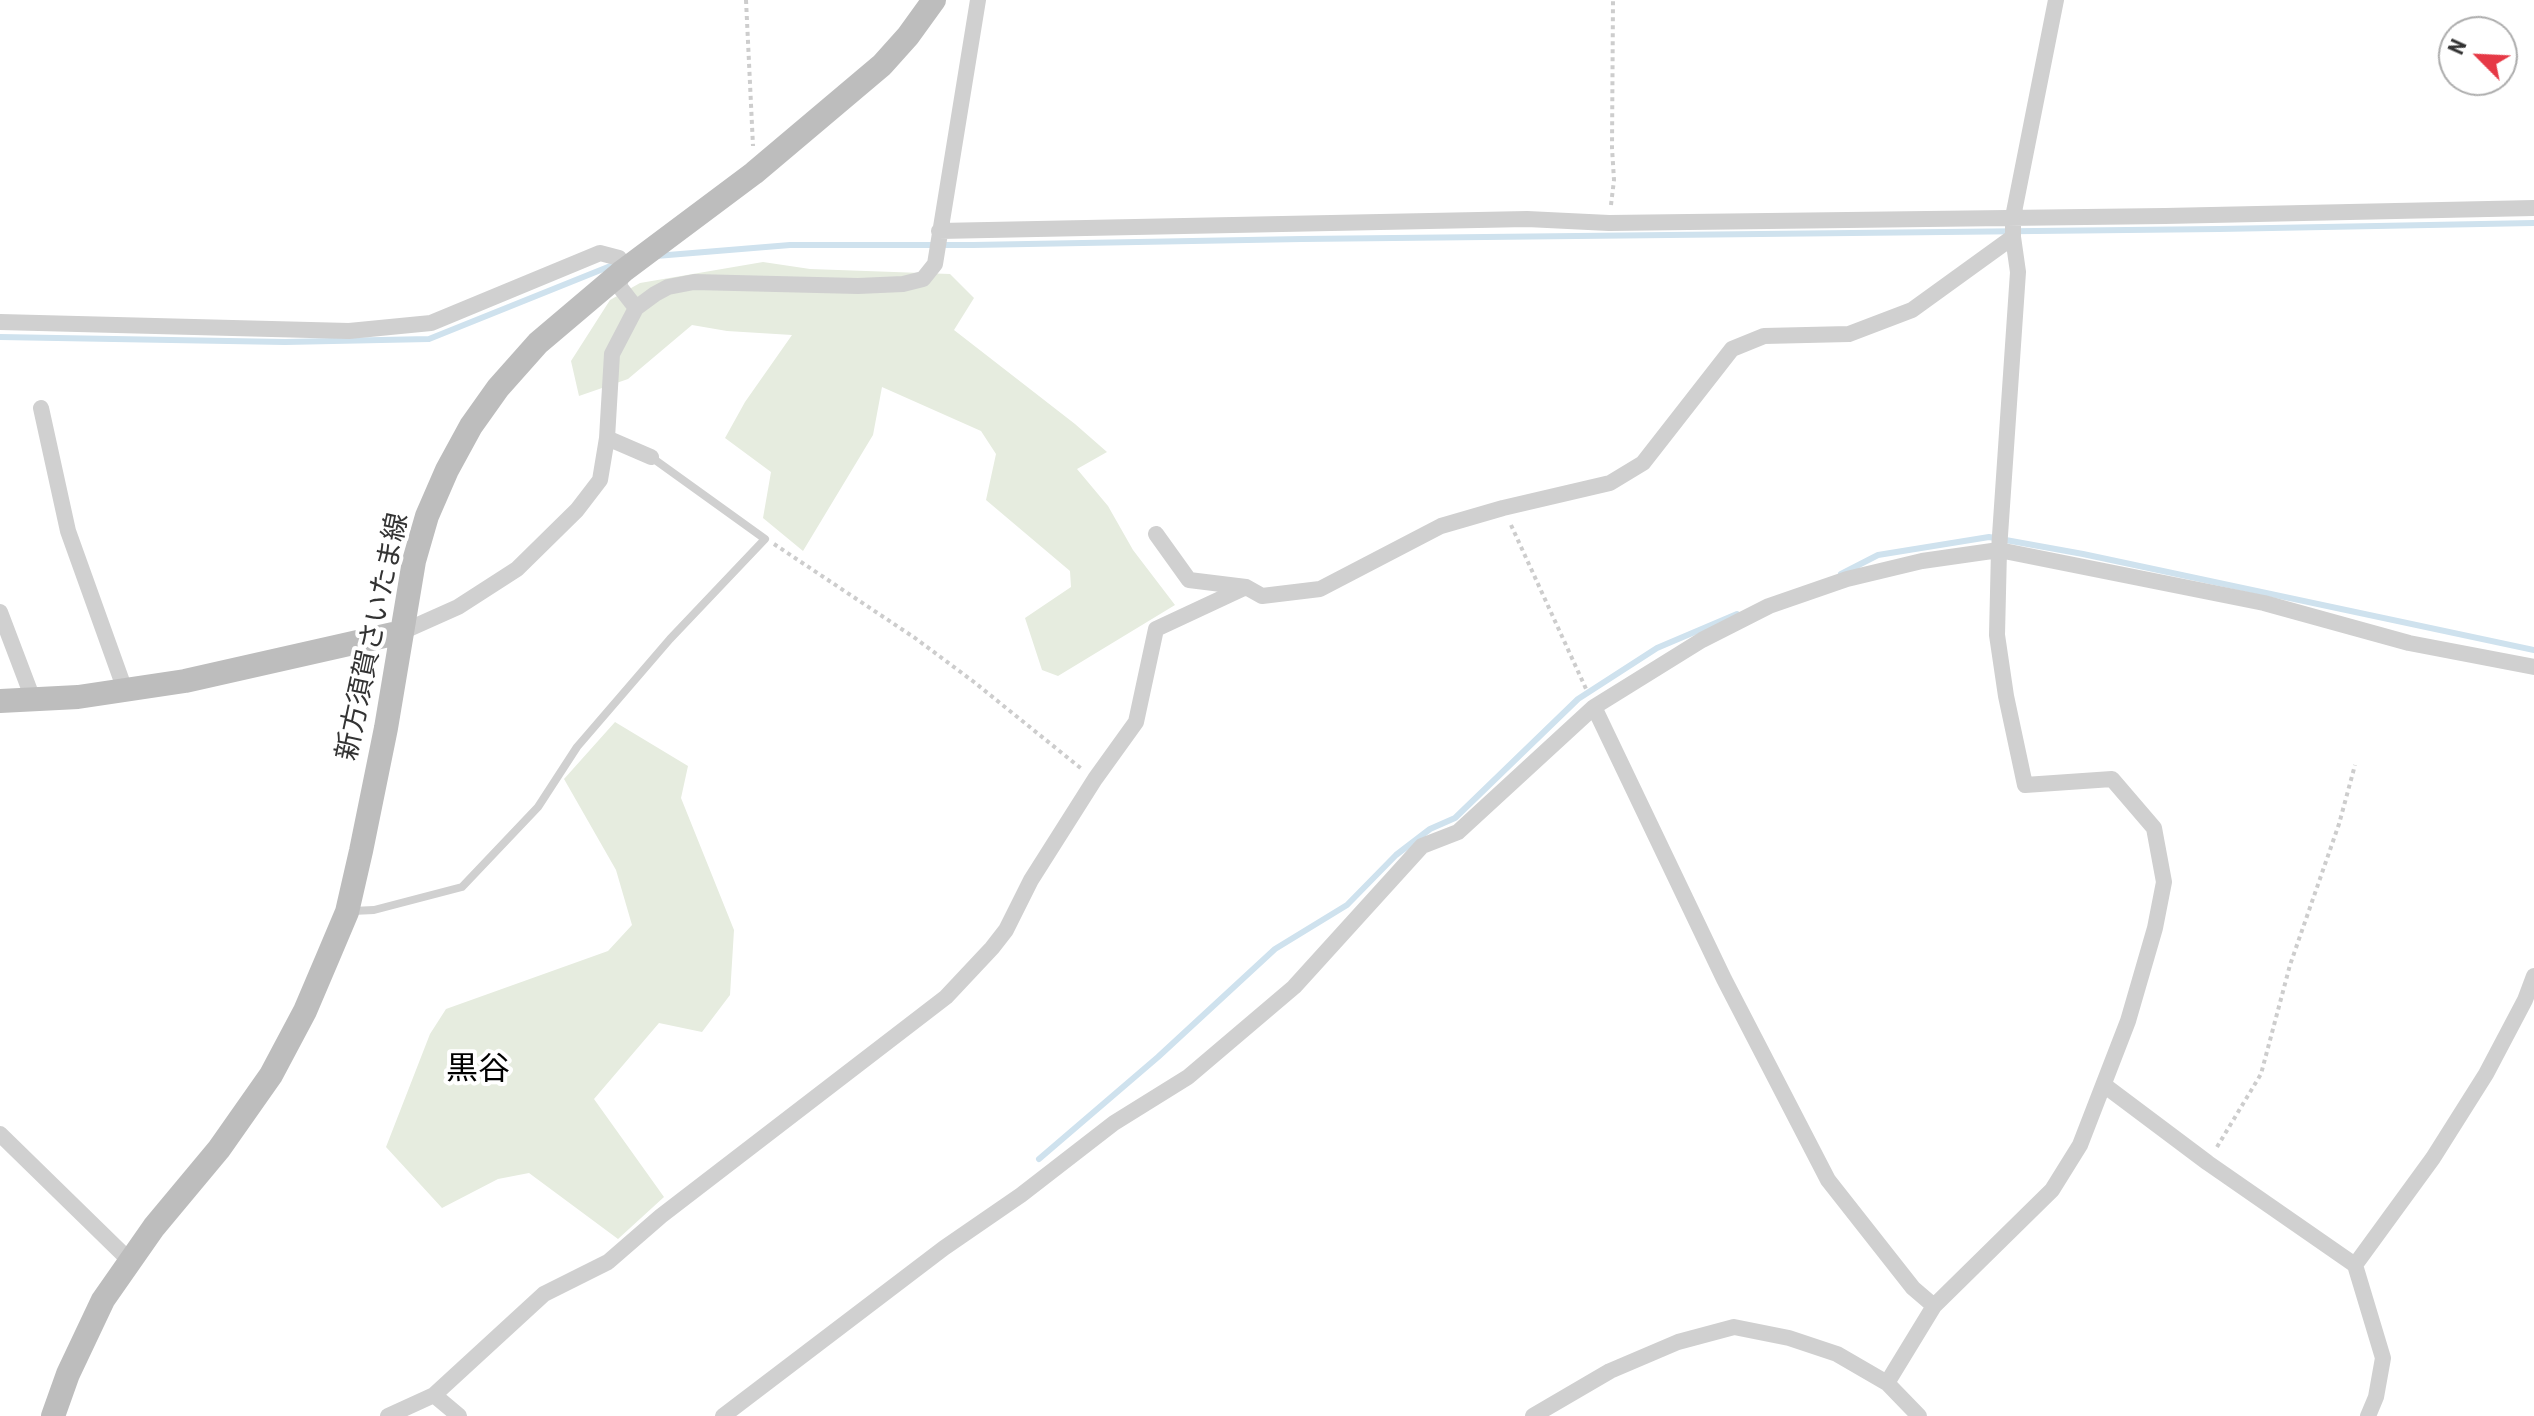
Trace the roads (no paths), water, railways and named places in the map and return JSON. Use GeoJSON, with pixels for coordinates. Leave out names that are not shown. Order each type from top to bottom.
{"type":"FeatureCollection","features":[{"type":"Feature","properties":{"kind":"main road","name":"新方須賀さいたま線"},"geometry":{"type":"LineString","coordinates":[[53,1416],[86,1333],[103,1300],[129,1260],[219,1149],[271,1075],[305,1011],[347,912],[386,728],[414,561],[427,516],[471,426],[498,388],[538,343],[623,271],[754,173],[882,65],[934,0]]}},
{"type":"Feature","properties":{"kind":"main road"},"geometry":{"type":"LineString","coordinates":[[0,701],[78,697],[185,681],[402,632]]}},
{"type":"Feature","properties":{"kind":"street"},"geometry":{"type":"LineString","coordinates":[[402,632],[458,607],[517,569],[577,510],[600,480],[607,438],[612,354],[636,308],[655,294],[668,287],[694,282],[858,286],[903,284],[923,279],[935,264],[978,0]]}},
{"type":"Feature","properties":{"kind":"street"},"geometry":{"type":"LineString","coordinates":[[1887,1383],[1934,1306],[2052,1190],[2080,1145],[2141,979],[2164,882],[2154,828],[2112,779],[2025,785],[1997,635],[1999,550],[2018,272],[2013,217],[2056,0]]}},
{"type":"Feature","properties":{"kind":"street"},"geometry":{"type":"LineString","coordinates":[[939,231],[1527,219],[1609,223],[2534,208]]}},
{"type":"Feature","properties":{"kind":"street"},"geometry":{"type":"LineString","coordinates":[[1156,534],[1189,580],[1246,587],[1262,596],[1320,589],[1441,526],[1610,483],[1643,463],[1732,349],[1764,336],[1849,334],[1912,310],[2013,237]]}},
{"type":"Feature","properties":{"kind":"street"},"geometry":{"type":"LineString","coordinates":[[0,322],[349,331],[431,323],[600,253],[619,258],[623,271],[619,286],[636,308]]}},
{"type":"Feature","properties":{"kind":"street"},"geometry":{"type":"LineString","coordinates":[[41,408],[68,531],[125,690]]}},
{"type":"Feature","properties":{"kind":"street"},"geometry":{"type":"LineString","coordinates":[[607,438],[651,457]]}},
{"type":"Feature","properties":{"kind":"street"},"geometry":{"type":"LineString","coordinates":[[723,1416],[1114,1123],[1188,1077],[1294,987],[1422,846],[1458,832],[1594,707],[1702,640],[1769,606],[1847,579],[1907,565],[1999,550],[2264,603],[2409,643],[2534,667]]}},
{"type":"Feature","properties":{"kind":"street"},"geometry":{"type":"LineString","coordinates":[[388,1416],[434,1395],[544,1294],[608,1262],[661,1216],[946,997],[1006,930],[1031,880],[1095,779],[1136,722],[1156,629],[1246,587]]}},
{"type":"Feature","properties":{"kind":"street"},"geometry":{"type":"LineString","coordinates":[[0,612],[33,699]]}},
{"type":"Feature","properties":{"kind":"street"},"geometry":{"type":"LineString","coordinates":[[1594,707],[1724,979],[1828,1180],[1913,1288],[1934,1306]]}},
{"type":"Feature","properties":{"kind":"street"},"geometry":{"type":"LineString","coordinates":[[2355,1265],[2433,1158],[2486,1074],[2525,1000],[2534,976]]}},
{"type":"Feature","properties":{"kind":"street"},"geometry":{"type":"LineString","coordinates":[[2104,1085],[2208,1163],[2355,1265],[2383,1358],[2376,1397],[2368,1416]]}},
{"type":"Feature","properties":{"kind":"street"},"geometry":{"type":"LineString","coordinates":[[0,1134],[129,1260]]}},
{"type":"Feature","properties":{"kind":"street"},"geometry":{"type":"LineString","coordinates":[[1533,1416],[1610,1371],[1678,1342],[1734,1327],[1789,1338],[1837,1354],[1887,1383],[1919,1416]]}},
{"type":"Feature","properties":{"kind":"street"},"geometry":{"type":"LineString","coordinates":[[434,1395],[459,1416]]}},
{"type":"Feature","properties":{"kind":"lane"},"geometry":{"type":"LineString","coordinates":[[347,912],[374,910],[462,887],[538,807],[577,747],[670,639],[765,539],[651,457]]}},
{"type":"Feature","properties":{"kind":"waterway"},"geometry":{"type":"LineString","coordinates":[[656,256],[790,245],[2534,223]]}},
{"type":"Feature","properties":{"kind":"waterway"},"geometry":{"type":"LineString","coordinates":[[0,337],[285,342],[429,339],[618,263]]}},
{"type":"Feature","properties":{"kind":"waterway"},"geometry":{"type":"LineString","coordinates":[[1841,574],[1878,555],[1989,537],[2083,554],[2534,650]]}},
{"type":"Feature","properties":{"kind":"waterway"},"geometry":{"type":"LineString","coordinates":[[1039,1159],[1158,1057],[1275,949],[1347,905],[1396,855],[1430,829],[1455,818],[1578,699],[1657,648],[1737,614]]}},
{"type":"Feature","properties":{"kind":"district","name":"黒谷"},"geometry":{"type":"Point","coordinates":[478,1071]}}]}
